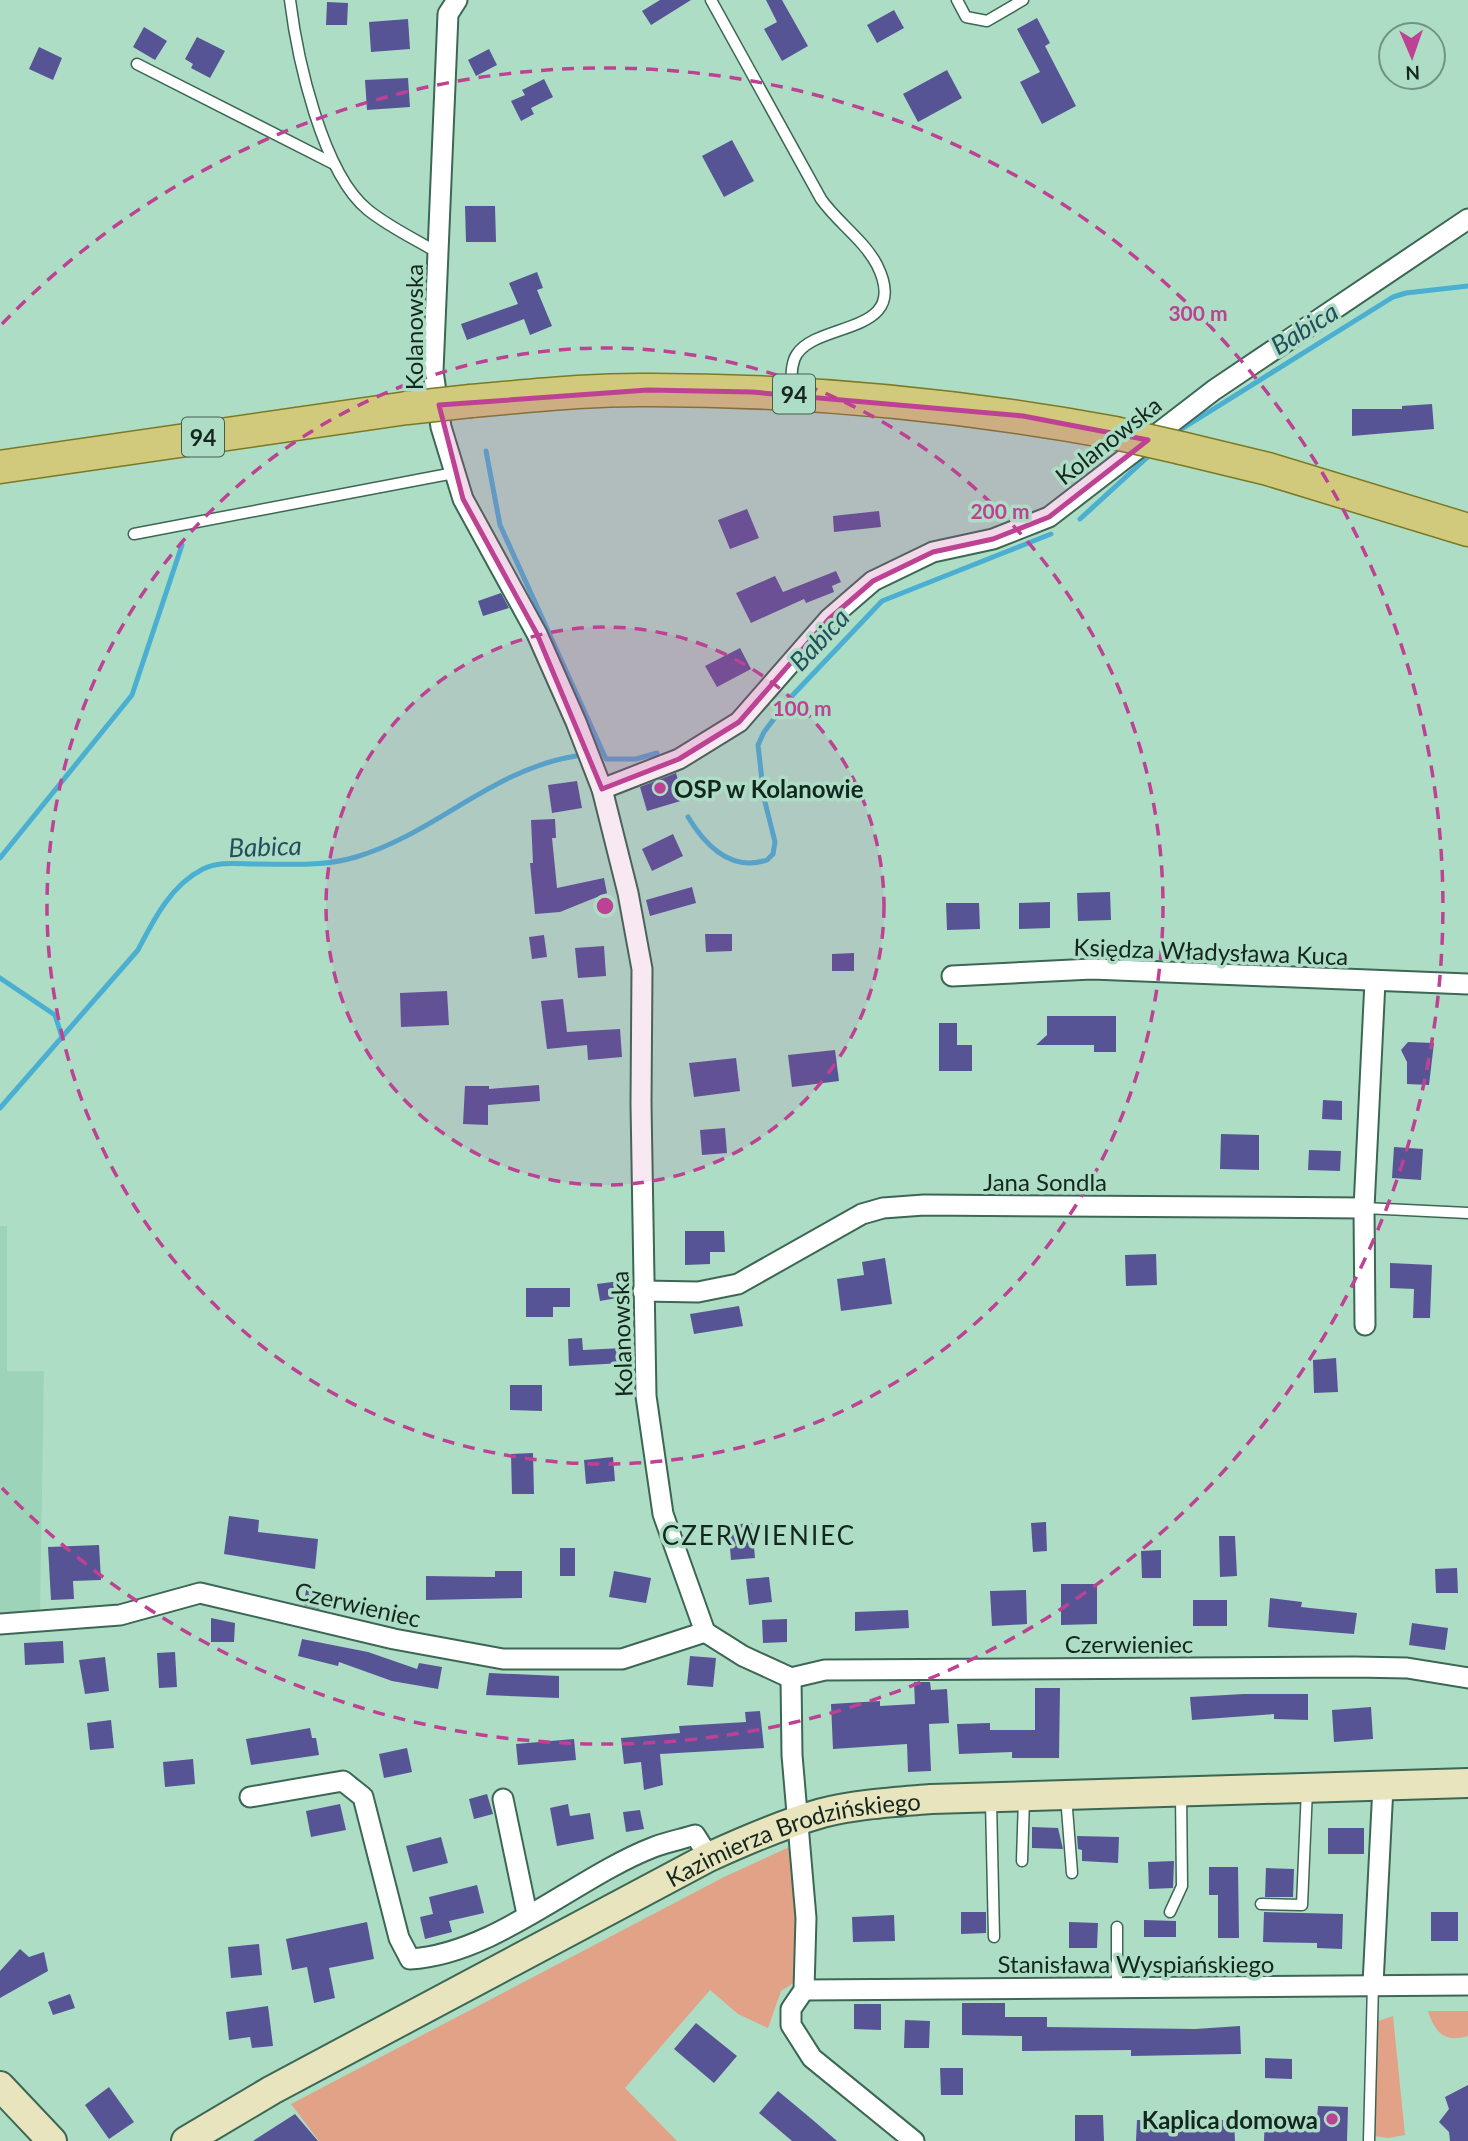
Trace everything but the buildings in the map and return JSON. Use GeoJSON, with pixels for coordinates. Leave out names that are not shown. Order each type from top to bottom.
{"type":"FeatureCollection","features":[{"type":"Feature","properties":{"kind":"main road","name":"94"},"geometry":{"type":"LineString","coordinates":[[0,467],[471,401],[648,390],[791,394],[1023,416],[1115,433],[1268,469],[1468,530]]}},
{"type":"Feature","properties":{"kind":"main road","name":"Kazimierza Brodzińskiego"},"geometry":{"type":"LineString","coordinates":[[186,2141],[272,2090],[709,1857],[823,1813],[878,1803],[990,1797],[1468,1783]]}},
{"type":"Feature","properties":{"kind":"main road"},"geometry":{"type":"LineString","coordinates":[[0,2087],[52,2141]]}},
{"type":"Feature","properties":{"kind":"street","name":"Kolanowska"},"geometry":{"type":"LineString","coordinates":[[457,0],[448,14],[433,371],[441,427],[463,499],[537,634],[602,789],[618,844],[642,969],[646,1396],[663,1514],[705,1632]]}},
{"type":"Feature","properties":{"kind":"street","name":"Kolanowska"},"geometry":{"type":"LineString","coordinates":[[602,789],[679,759],[739,722],[829,620],[873,581],[933,552],[993,539],[1049,517],[1214,390],[1468,219]]}},
{"type":"Feature","properties":{"kind":"street","name":"Księdza Władysława Kuca"},"geometry":{"type":"LineString","coordinates":[[952,976],[1092,969],[1468,984]]}},
{"type":"Feature","properties":{"kind":"street"},"geometry":{"type":"LineString","coordinates":[[1365,1325],[1364,1208],[1375,981]]}},
{"type":"Feature","properties":{"kind":"street","name":"Jana Sondla"},"geometry":{"type":"LineString","coordinates":[[643,1291],[698,1292],[738,1284],[862,1214],[883,1208],[937,1205],[1364,1208]]}},
{"type":"Feature","properties":{"kind":"street","name":"Czerwieniec"},"geometry":{"type":"LineString","coordinates":[[0,1624],[120,1615],[200,1593],[394,1639],[503,1659],[622,1659],[705,1632]]}},
{"type":"Feature","properties":{"kind":"street"},"geometry":{"type":"LineString","coordinates":[[705,1632],[743,1656],[791,1678],[792,1755],[800,1821],[806,1918],[804,1990],[792,2010],[791,2025],[798,2040],[812,2058],[914,2141]]}},
{"type":"Feature","properties":{"kind":"street","name":"Czerwieniec"},"geometry":{"type":"LineString","coordinates":[[791,1678],[825,1670],[1355,1667],[1407,1668],[1468,1678]]}},
{"type":"Feature","properties":{"kind":"street"},"geometry":{"type":"LineString","coordinates":[[250,1797],[343,1782],[363,1797],[399,1938],[410,1959],[434,1957],[477,1941],[653,1847],[695,1835],[709,1857]]}},
{"type":"Feature","properties":{"kind":"street"},"geometry":{"type":"LineString","coordinates":[[1373,1984],[1383,1786]]}},
{"type":"Feature","properties":{"kind":"street"},"geometry":{"type":"LineString","coordinates":[[503,1799],[527,1914]]}},
{"type":"Feature","properties":{"kind":"street","name":"Stanisława Wyspiańskiego"},"geometry":{"type":"LineString","coordinates":[[804,1990],[1468,1985]]}},
{"type":"Feature","properties":{"kind":"lane"},"geometry":{"type":"LineString","coordinates":[[290,0],[297,54],[334,163],[367,209],[438,253]]}},
{"type":"Feature","properties":{"kind":"lane"},"geometry":{"type":"LineString","coordinates":[[712,0],[821,199],[834,219],[875,261],[885,283],[883,300],[874,315],[845,331],[818,339],[798,352],[792,367],[791,394]]}},
{"type":"Feature","properties":{"kind":"lane"},"geometry":{"type":"LineString","coordinates":[[957,0],[967,17],[987,21],[1023,0]]}},
{"type":"Feature","properties":{"kind":"lane"},"geometry":{"type":"LineString","coordinates":[[137,64],[334,163]]}},
{"type":"Feature","properties":{"kind":"lane"},"geometry":{"type":"LineString","coordinates":[[134,534],[454,473]]}},
{"type":"Feature","properties":{"kind":"lane","name":"Jana Sondla"},"geometry":{"type":"LineString","coordinates":[[1364,1208],[1468,1213]]}},
{"type":"Feature","properties":{"kind":"lane"},"geometry":{"type":"LineString","coordinates":[[1261,1904],[1302,1905],[1307,1788]]}},
{"type":"Feature","properties":{"kind":"lane"},"geometry":{"type":"LineString","coordinates":[[1170,1912],[1182,1886],[1181,1792]]}},
{"type":"Feature","properties":{"kind":"lane"},"geometry":{"type":"LineString","coordinates":[[1065,1795],[1072,1873]]}},
{"type":"Feature","properties":{"kind":"lane"},"geometry":{"type":"LineString","coordinates":[[1022,1861],[1025,1796]]}},
{"type":"Feature","properties":{"kind":"lane"},"geometry":{"type":"LineString","coordinates":[[990,1797],[994,1937]]}},
{"type":"Feature","properties":{"kind":"lane"},"geometry":{"type":"LineString","coordinates":[[1117,1927],[1117,1988]]}},
{"type":"Feature","properties":{"kind":"lane"},"geometry":{"type":"LineString","coordinates":[[1369,2141],[1373,1984]]}},
{"type":"Feature","properties":{"kind":"highlighted area"},"geometry":{"type":"Polygon","coordinates":[[[648,390],[752,392],[1023,416],[1148,440],[1049,517],[993,539],[933,552],[873,581],[829,619],[739,722],[679,759],[602,789],[537,634],[463,499],[439,405],[648,390]]]}},
{"type":"Feature","properties":{"kind":"shaded area"},"geometry":{"type":"Polygon","coordinates":[[[0,1226],[7,1226],[7,1371],[44,1371],[40,1616],[0,1617],[0,1226]]]}},
{"type":"Feature","properties":{"kind":"shaded area"},"geometry":{"type":"Polygon","coordinates":[[[796,1844],[795,1982],[781,1991],[768,2028],[738,2014],[710,1990],[625,2088],[677,2141],[319,2141],[291,2104],[724,1877],[796,1844]]]}},
{"type":"Feature","properties":{"kind":"shaded area"},"geometry":{"type":"Polygon","coordinates":[[[1428,2011],[1468,2011],[1468,2036],[1453,2038],[1442,2034],[1434,2025],[1428,2011]]]}},
{"type":"Feature","properties":{"kind":"shaded area"},"geometry":{"type":"Polygon","coordinates":[[[1393,2016],[1405,2135],[1388,2138],[1374,2136],[1375,2022],[1393,2016]]]}},
{"type":"Feature","properties":{"kind":"waterway","name":"Babica"},"geometry":{"type":"LineString","coordinates":[[1172,435],[1393,297],[1468,286]]}},
{"type":"Feature","properties":{"kind":"waterway"},"geometry":{"type":"LineString","coordinates":[[486,451],[500,525],[606,759],[636,759],[657,753]]}},
{"type":"Feature","properties":{"kind":"waterway","name":"Babica"},"geometry":{"type":"LineString","coordinates":[[1080,519],[1152,453]]}},
{"type":"Feature","properties":{"kind":"waterway","name":"Babica"},"geometry":{"type":"LineString","coordinates":[[688,817],[702,837],[720,854],[742,862],[767,860],[773,854],[775,842],[764,798],[758,745],[764,732],[790,698],[882,601],[1051,534]]}},
{"type":"Feature","properties":{"kind":"waterway"},"geometry":{"type":"LineString","coordinates":[[0,858],[132,695],[182,545]]}},
{"type":"Feature","properties":{"kind":"waterway","name":"Babica"},"geometry":{"type":"LineString","coordinates":[[0,1108],[138,950],[173,893],[203,869],[236,863],[319,864],[356,857],[412,833],[518,774],[546,763],[576,756]]}},
{"type":"Feature","properties":{"kind":"waterway"},"geometry":{"type":"LineString","coordinates":[[0,978],[55,1015],[62,1037]]}},
{"type":"Feature","properties":{"kind":"place","name":"OSP w Kolanowie"},"geometry":{"type":"Point","coordinates":[660,788]}},
{"type":"Feature","properties":{"kind":"place","name":"Kaplica domowa"},"geometry":{"type":"Point","coordinates":[1332,2119]}},
{"type":"Feature","properties":{"kind":"district","name":"CZERWIENIEC"},"geometry":{"type":"Point","coordinates":[759,1535]}}]}
